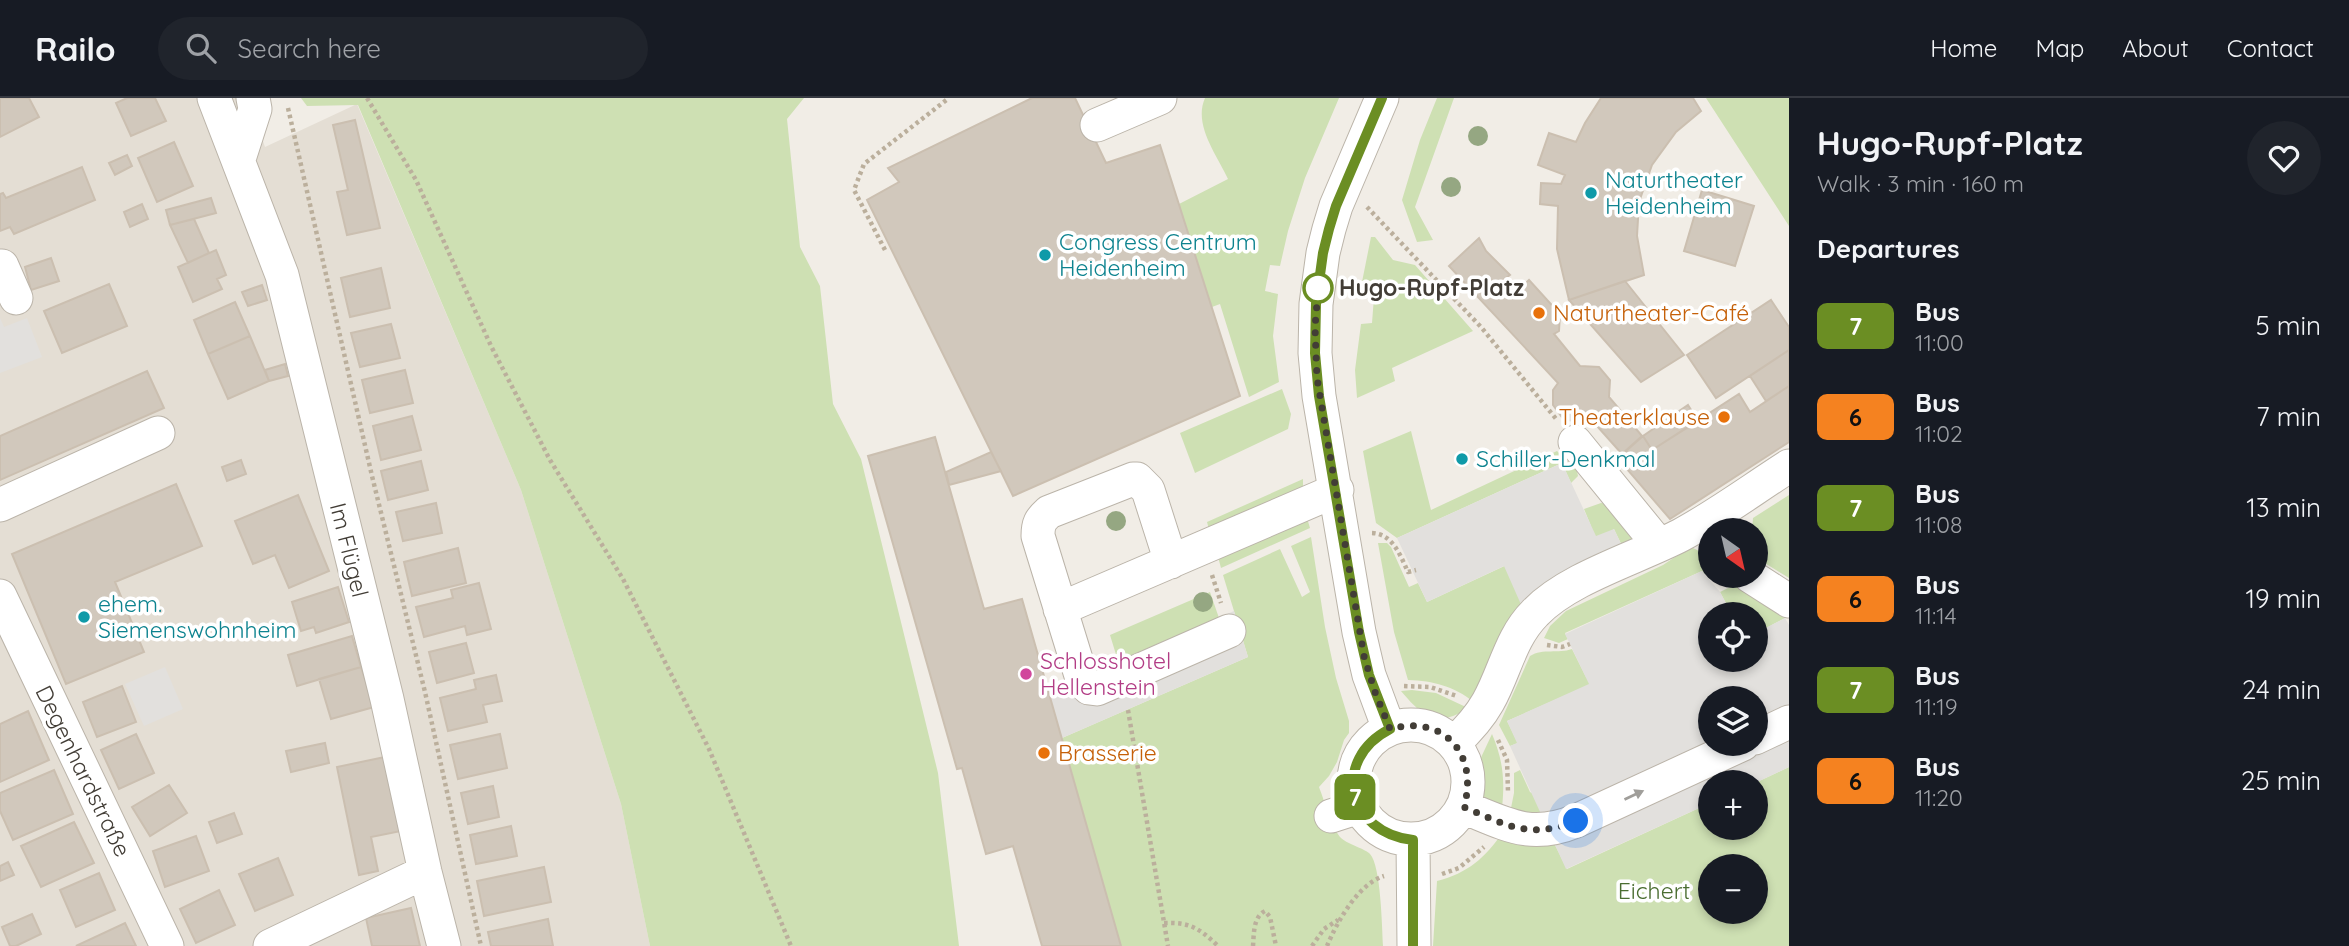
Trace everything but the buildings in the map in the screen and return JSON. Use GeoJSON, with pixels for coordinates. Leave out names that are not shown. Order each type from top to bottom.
{"type":"FeatureCollection","features":[{"type":"Feature","properties":{"kind":"street","name":"Im Flügel"},"geometry":{"type":"LineString","coordinates":[[214,98],[282,275],[387,699],[444,946]]}},
{"type":"Feature","properties":{"kind":"street"},"geometry":{"type":"LineString","coordinates":[[239,159],[255,109],[253,98]]}},
{"type":"Feature","properties":{"kind":"street"},"geometry":{"type":"LineString","coordinates":[[1097,125],[1160,98]]}},
{"type":"Feature","properties":{"kind":"street"},"geometry":{"type":"LineString","coordinates":[[1382,98],[1336,206],[1323,253],[1315,327],[1317,378],[1359,632],[1375,692],[1390,729]]}},
{"type":"Feature","properties":{"kind":"street"},"geometry":{"type":"LineString","coordinates":[[0,267],[2,266],[16,298]]}},
{"type":"Feature","properties":{"kind":"street"},"geometry":{"type":"LineString","coordinates":[[0,505],[158,433]]}},
{"type":"Feature","properties":{"kind":"street"},"geometry":{"type":"LineString","coordinates":[[1575,442],[1660,545]]}},
{"type":"Feature","properties":{"kind":"street"},"geometry":{"type":"LineString","coordinates":[[1726,518],[1789,466]]}},
{"type":"Feature","properties":{"kind":"street"},"geometry":{"type":"LineString","coordinates":[[1171,562],[1148,490],[1138,479],[1049,512],[1038,525],[1038,536],[1083,682],[1089,688],[1097,689],[1229,631]]}},
{"type":"Feature","properties":{"kind":"street"},"geometry":{"type":"LineString","coordinates":[[1060,609],[1336,490]]}},
{"type":"Feature","properties":{"kind":"street"},"geometry":{"type":"LineString","coordinates":[[1454,743],[1480,714],[1493,692],[1517,636],[1542,605],[1574,586],[1660,545],[1698,539]]}},
{"type":"Feature","properties":{"kind":"street"},"geometry":{"type":"LineString","coordinates":[[1768,588],[1789,601]]}},
{"type":"Feature","properties":{"kind":"street","name":"Degenhardstraße"},"geometry":{"type":"LineString","coordinates":[[0,596],[167,946]]}},
{"type":"Feature","properties":{"kind":"street"},"geometry":{"type":"LineString","coordinates":[[1768,732],[1789,722]]}},
{"type":"Feature","properties":{"kind":"street"},"geometry":{"type":"LineString","coordinates":[[1402,725],[1425,726],[1436,730],[1454,743],[1463,757],[1468,774],[1468,790],[1464,807],[1444,830],[1413,840],[1398,838],[1345,811],[1354,786],[1356,765],[1366,746],[1390,729],[1402,725]]}},
{"type":"Feature","properties":{"kind":"street"},"geometry":{"type":"LineString","coordinates":[[1464,807],[1527,830],[1548,830],[1576,821],[1717,756]]}},
{"type":"Feature","properties":{"kind":"street"},"geometry":{"type":"LineString","coordinates":[[1413,840],[1413,946]]}},
{"type":"Feature","properties":{"kind":"street"},"geometry":{"type":"LineString","coordinates":[[270,946],[425,872]]}},
{"type":"Feature","properties":{"kind":"path"},"geometry":{"type":"LineString","coordinates":[[285,98],[372,477],[425,692],[481,946]]}},
{"type":"Feature","properties":{"kind":"path"},"geometry":{"type":"LineString","coordinates":[[367,98],[416,180],[491,346],[550,460],[623,579],[709,749],[791,946]]}},
{"type":"Feature","properties":{"kind":"path"},"geometry":{"type":"LineString","coordinates":[[885,250],[854,190],[864,164],[949,98]]}},
{"type":"Feature","properties":{"kind":"path"},"geometry":{"type":"LineString","coordinates":[[1345,184],[1480,327],[1575,442]]}},
{"type":"Feature","properties":{"kind":"path"},"geometry":{"type":"LineString","coordinates":[[1344,536],[1378,533],[1391,541],[1408,572],[1416,570]]}},
{"type":"Feature","properties":{"kind":"path"},"geometry":{"type":"LineString","coordinates":[[1204,548],[1229,631]]}},
{"type":"Feature","properties":{"kind":"path"},"geometry":{"type":"LineString","coordinates":[[1119,679],[1128,713],[1168,946]]}},
{"type":"Feature","properties":{"kind":"path"},"geometry":{"type":"LineString","coordinates":[[1375,692],[1407,685],[1430,687],[1458,696],[1480,714]]}},
{"type":"Feature","properties":{"kind":"path"},"geometry":{"type":"LineString","coordinates":[[1507,760],[1515,758]]}},
{"type":"Feature","properties":{"kind":"path"},"geometry":{"type":"LineString","coordinates":[[1327,946],[1338,920],[1378,878],[1389,874],[1413,875]]}},
{"type":"Feature","properties":{"kind":"path"},"geometry":{"type":"LineString","coordinates":[[1254,946],[1256,922],[1265,911],[1270,917],[1276,946]]}},
{"type":"Feature","properties":{"kind":"path"},"geometry":{"type":"LineString","coordinates":[[1312,946],[1324,929],[1338,920]]}},
{"type":"Feature","properties":{"kind":"path"},"geometry":{"type":"LineString","coordinates":[[1163,923],[1182,922],[1206,935],[1218,946]]}},
{"type":"Feature","properties":{"kind":"shaded area"},"geometry":{"type":"Polygon","coordinates":[[[0,98],[248,98],[265,147],[357,104],[521,490],[621,804],[650,946],[0,946],[0,98]]]}},
{"type":"Feature","properties":{"kind":"shaded area"},"geometry":{"type":"Polygon","coordinates":[[[0,318],[4,327],[27,318],[42,357],[0,373],[0,318]]]}},
{"type":"Feature","properties":{"kind":"shaded area"},"geometry":{"type":"Polygon","coordinates":[[[1562,463],[1596,536],[1614,529],[1624,550],[1523,609],[1504,566],[1427,602],[1397,538],[1562,463]]]}},
{"type":"Feature","properties":{"kind":"shaded area"},"geometry":{"type":"Polygon","coordinates":[[[1698,573],[1698,588],[1717,588],[1725,602],[1698,602],[1698,672],[1768,672],[1768,627],[1785,618],[1789,625],[1789,767],[1768,777],[1768,770],[1698,770],[1698,808],[1566,869],[1510,746],[1517,743],[1507,721],[1589,684],[1565,634],[1698,573]]]}},
{"type":"Feature","properties":{"kind":"shaded area"},"geometry":{"type":"Polygon","coordinates":[[[1234,611],[1248,657],[1062,738],[1048,691],[1234,611]]]}},
{"type":"Feature","properties":{"kind":"shaded area"},"geometry":{"type":"Polygon","coordinates":[[[165,667],[183,709],[144,726],[125,684],[165,667]]]}},
{"type":"Feature","properties":{"kind":"green space"},"geometry":{"type":"Polygon","coordinates":[[[301,98],[804,98],[787,119],[800,247],[820,286],[833,404],[861,459],[938,773],[959,946],[650,946],[621,804],[521,490],[358,105],[307,106],[301,98]]]}},
{"type":"Feature","properties":{"kind":"green space"},"geometry":{"type":"Polygon","coordinates":[[[1205,98],[1339,98],[1305,178],[1280,266],[1270,265],[1265,291],[1278,294],[1273,336],[1279,382],[1249,397],[1220,304],[1212,307],[1179,204],[1228,179],[1204,129],[1202,108],[1205,98]]]}},
{"type":"Feature","properties":{"kind":"green space"},"geometry":{"type":"Polygon","coordinates":[[[1437,98],[1454,98],[1415,207],[1433,240],[1417,242],[1402,200],[1420,140],[1437,98]]]}},
{"type":"Feature","properties":{"kind":"green space"},"geometry":{"type":"Polygon","coordinates":[[[1706,98],[1789,98],[1789,226],[1706,98]]]}},
{"type":"Feature","properties":{"kind":"green space"},"geometry":{"type":"Polygon","coordinates":[[[1371,237],[1375,237],[1393,260],[1415,265],[1473,331],[1392,368],[1395,381],[1357,398],[1355,370],[1361,324],[1372,323],[1374,297],[1360,292],[1371,237]]]}},
{"type":"Feature","properties":{"kind":"green space"},"geometry":{"type":"Polygon","coordinates":[[[1282,389],[1291,414],[1288,429],[1195,473],[1180,433],[1282,389]]]}},
{"type":"Feature","properties":{"kind":"green space"},"geometry":{"type":"Polygon","coordinates":[[[1411,431],[1431,510],[1557,451],[1577,471],[1578,476],[1571,483],[1562,463],[1397,538],[1376,523],[1363,451],[1411,431]]]}},
{"type":"Feature","properties":{"kind":"green space"},"geometry":{"type":"Polygon","coordinates":[[[1303,479],[1303,492],[1210,533],[1207,522],[1303,479]]]}},
{"type":"Feature","properties":{"kind":"green space"},"geometry":{"type":"Polygon","coordinates":[[[1789,495],[1789,578],[1768,565],[1768,518],[1753,518],[1789,495]]]}},
{"type":"Feature","properties":{"kind":"green space"},"geometry":{"type":"Polygon","coordinates":[[[1601,503],[1608,504],[1633,534],[1631,543],[1624,550],[1614,529],[1523,609],[1474,702],[1443,685],[1408,680],[1394,632],[1378,543],[1387,543],[1391,547],[1409,587],[1418,583],[1427,602],[1591,526],[1584,509],[1601,503]]]}},
{"type":"Feature","properties":{"kind":"green space"},"geometry":{"type":"Polygon","coordinates":[[[1307,518],[1310,528],[1221,568],[1217,553],[1307,518]]]}},
{"type":"Feature","properties":{"kind":"green space"},"geometry":{"type":"Polygon","coordinates":[[[1311,537],[1325,627],[1349,721],[1349,733],[1337,762],[1319,787],[1338,834],[1368,852],[1374,861],[1380,897],[1383,946],[1121,946],[1062,738],[1248,657],[1223,575],[1280,549],[1302,597],[1310,592],[1291,546],[1311,537]]]}},
{"type":"Feature","properties":{"kind":"green space"},"geometry":{"type":"Polygon","coordinates":[[[1693,548],[1698,550],[1698,573],[1565,633],[1568,639],[1559,643],[1544,638],[1550,626],[1566,611],[1663,565],[1693,548]]]}},
{"type":"Feature","properties":{"kind":"green space"},"geometry":{"type":"Polygon","coordinates":[[[1728,588],[1743,588],[1766,602],[1725,602],[1720,592],[1728,588]]]}},
{"type":"Feature","properties":{"kind":"green space"},"geometry":{"type":"Polygon","coordinates":[[[1210,592],[1219,618],[1118,661],[1110,635],[1210,592]]]}},
{"type":"Feature","properties":{"kind":"green space"},"geometry":{"type":"Polygon","coordinates":[[[1768,603],[1789,616],[1768,627],[1768,603]]]}},
{"type":"Feature","properties":{"kind":"green space"},"geometry":{"type":"Polygon","coordinates":[[[1698,636],[1507,721],[1518,743],[1510,746],[1499,725],[1530,656],[1572,649],[1586,677],[1698,636]]]}},
{"type":"Feature","properties":{"kind":"green space"},"geometry":{"type":"Polygon","coordinates":[[[1401,691],[1436,693],[1468,708],[1447,718],[1431,717],[1416,707],[1401,691]]]}},
{"type":"Feature","properties":{"kind":"green space"},"geometry":{"type":"Polygon","coordinates":[[[1492,734],[1502,770],[1502,808],[1481,800],[1479,796],[1477,766],[1492,734]]]}},
{"type":"Feature","properties":{"kind":"green space","name":"Eichert"},"geometry":{"type":"Polygon","coordinates":[[[1789,767],[1789,946],[1433,946],[1437,881],[1467,869],[1489,850],[1503,832],[1554,843],[1567,869],[1698,809],[1698,840],[1768,840],[1768,777],[1789,767]]]}},
{"type":"Feature","properties":{"kind":"green space"},"geometry":{"type":"Polygon","coordinates":[[[1520,770],[1530,792],[1565,813],[1510,813],[1514,773],[1520,770]]]}},
{"type":"Feature","properties":{"kind":"bus line","name":"7"},"geometry":{"type":"LineString","coordinates":[[1382,98],[1336,206],[1329,229],[1316,304],[1315,353],[1319,396],[1359,632],[1369,675],[1390,729],[1373,739],[1360,755],[1354,775],[1355,796],[1368,821],[1382,832],[1413,840],[1413,946]]}},
{"type":"Feature","properties":{"kind":"place","name":"Naturtheater Heidenheim"},"geometry":{"type":"Point","coordinates":[1591,193]}},
{"type":"Feature","properties":{"kind":"place","name":"Congress Centrum Heidenheim"},"geometry":{"type":"Point","coordinates":[1045,255]}},
{"type":"Feature","properties":{"kind":"place","name":"Hugo-Rupf-Platz"},"geometry":{"type":"Point","coordinates":[1318,288]}},
{"type":"Feature","properties":{"kind":"place","name":"Naturtheater-Café"},"geometry":{"type":"Point","coordinates":[1539,313]}},
{"type":"Feature","properties":{"kind":"place","name":"Theaterklause"},"geometry":{"type":"Point","coordinates":[1724,417]}},
{"type":"Feature","properties":{"kind":"place","name":"Schiller-Denkmal"},"geometry":{"type":"Point","coordinates":[1462,459]}},
{"type":"Feature","properties":{"kind":"place","name":"ehem. Siemenswohnheim"},"geometry":{"type":"Point","coordinates":[84,617]}},
{"type":"Feature","properties":{"kind":"place","name":"Schlosshotel Hellenstein"},"geometry":{"type":"Point","coordinates":[1026,674]}},
{"type":"Feature","properties":{"kind":"place","name":"Brasserie"},"geometry":{"type":"Point","coordinates":[1044,753]}},
{"type":"Feature","properties":{"kind":"route"},"geometry":{"type":"LineString","coordinates":[[1318,288],[1319,279],[1315,353],[1319,396],[1364,656],[1390,729],[1402,725],[1425,726],[1436,730],[1454,743],[1463,757],[1468,774],[1464,807],[1501,822],[1535,831],[1559,828],[1576,821]]}}]}
